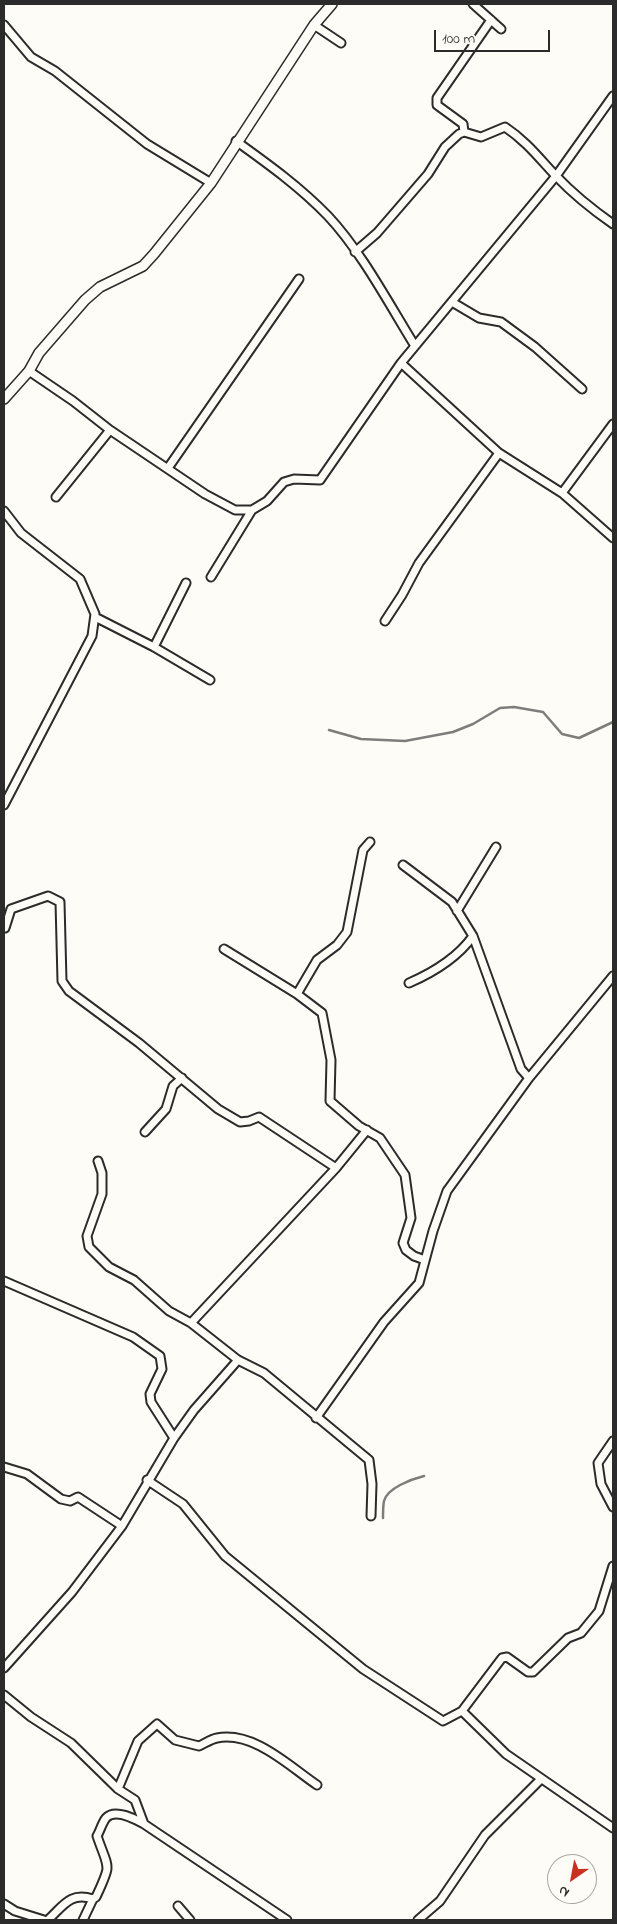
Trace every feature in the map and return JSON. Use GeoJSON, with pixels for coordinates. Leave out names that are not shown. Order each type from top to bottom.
{"type":"FeatureCollection","features":[{"type":"Feature","properties":{"kind":"street"},"geometry":{"type":"LineString","coordinates":[[4,399],[29,371],[39,354],[85,300],[100,287],[143,266],[154,254],[211,183],[236,141],[294,58],[314,25],[332,4]]}},
{"type":"Feature","properties":{"kind":"street"},"geometry":{"type":"LineString","coordinates":[[473,4],[500,29]]}},
{"type":"Feature","properties":{"kind":"street"},"geometry":{"type":"LineString","coordinates":[[464,132],[463,124],[437,105],[436,98],[491,20]]}},
{"type":"Feature","properties":{"kind":"street"},"geometry":{"type":"LineString","coordinates":[[314,25],[340,42]]}},
{"type":"Feature","properties":{"kind":"street"},"geometry":{"type":"LineString","coordinates":[[4,26],[30,57],[55,71],[146,144],[211,183]]}},
{"type":"Feature","properties":{"kind":"street"},"geometry":{"type":"LineString","coordinates":[[211,577],[252,510],[267,501],[284,482],[294,479],[320,480],[401,363],[556,176],[613,96]]}},
{"type":"Feature","properties":{"kind":"street"},"geometry":{"type":"LineString","coordinates":[[355,252],[377,233],[428,174],[445,147],[459,134],[464,132],[481,137],[505,127],[519,136],[556,176],[613,224]]}},
{"type":"Feature","properties":{"kind":"street"},"geometry":{"type":"LineString","coordinates":[[236,141],[283,175],[328,217],[355,252],[415,346]]}},
{"type":"Feature","properties":{"kind":"street"},"geometry":{"type":"LineString","coordinates":[[168,468],[299,278]]}},
{"type":"Feature","properties":{"kind":"street"},"geometry":{"type":"LineString","coordinates":[[452,302],[479,318],[501,322],[535,347],[582,388]]}},
{"type":"Feature","properties":{"kind":"street"},"geometry":{"type":"LineString","coordinates":[[401,363],[499,453],[562,493],[613,538]]}},
{"type":"Feature","properties":{"kind":"street"},"geometry":{"type":"LineString","coordinates":[[29,371],[73,401],[110,430],[205,494],[235,510],[252,510]]}},
{"type":"Feature","properties":{"kind":"street"},"geometry":{"type":"LineString","coordinates":[[562,493],[613,424]]}},
{"type":"Feature","properties":{"kind":"street"},"geometry":{"type":"LineString","coordinates":[[56,497],[110,430]]}},
{"type":"Feature","properties":{"kind":"street"},"geometry":{"type":"LineString","coordinates":[[385,621],[402,595],[419,563],[499,453]]}},
{"type":"Feature","properties":{"kind":"street"},"geometry":{"type":"LineString","coordinates":[[4,511],[21,533],[80,579],[95,617],[92,636],[4,805]]}},
{"type":"Feature","properties":{"kind":"street"},"geometry":{"type":"LineString","coordinates":[[154,647],[186,583]]}},
{"type":"Feature","properties":{"kind":"street"},"geometry":{"type":"LineString","coordinates":[[95,617],[154,647],[210,680]]}},
{"type":"Feature","properties":{"kind":"street"},"geometry":{"type":"LineString","coordinates":[[297,994],[317,960],[337,945],[347,932],[363,850],[370,842]]}},
{"type":"Feature","properties":{"kind":"street"},"geometry":{"type":"LineString","coordinates":[[457,911],[496,847]]}},
{"type":"Feature","properties":{"kind":"street"},"geometry":{"type":"LineString","coordinates":[[403,865],[452,902],[473,936],[521,1069],[529,1078]]}},
{"type":"Feature","properties":{"kind":"street"},"geometry":{"type":"LineString","coordinates":[[4,929],[12,909],[48,896],[60,902],[62,981],[69,992],[116,1025],[218,1109],[240,1122],[259,1117],[336,1168]]}},
{"type":"Feature","properties":{"kind":"street"},"geometry":{"type":"LineString","coordinates":[[409,983],[429,974],[467,945],[473,936]]}},
{"type":"Feature","properties":{"kind":"street"},"geometry":{"type":"LineString","coordinates":[[224,949],[297,994],[322,1013],[331,1060],[330,1101],[380,1138],[405,1175],[411,1218],[403,1243],[406,1250],[414,1256],[425,1260]]}},
{"type":"Feature","properties":{"kind":"street"},"geometry":{"type":"LineString","coordinates":[[316,1418],[384,1322],[419,1283],[447,1191],[529,1078],[613,976]]}},
{"type":"Feature","properties":{"kind":"street"},"geometry":{"type":"LineString","coordinates":[[145,1132],[166,1109],[173,1086],[182,1078]]}},
{"type":"Feature","properties":{"kind":"street"},"geometry":{"type":"LineString","coordinates":[[191,1323],[336,1168],[367,1130]]}},
{"type":"Feature","properties":{"kind":"street"},"geometry":{"type":"LineString","coordinates":[[98,1161],[102,1173],[102,1194],[87,1236],[89,1247],[108,1267],[134,1280],[169,1311],[191,1323],[238,1360],[264,1373],[369,1460],[372,1484],[371,1516]]}},
{"type":"Feature","properties":{"kind":"street"},"geometry":{"type":"LineString","coordinates":[[4,1281],[133,1337],[160,1356],[162,1369],[150,1394],[151,1402],[174,1438]]}},
{"type":"Feature","properties":{"kind":"street"},"geometry":{"type":"LineString","coordinates":[[4,1668],[72,1592],[122,1526],[147,1480],[194,1410],[238,1360]]}},
{"type":"Feature","properties":{"kind":"street"},"geometry":{"type":"LineString","coordinates":[[613,1441],[598,1463],[601,1484],[613,1507]]}},
{"type":"Feature","properties":{"kind":"street"},"geometry":{"type":"LineString","coordinates":[[4,1467],[27,1474],[61,1499],[70,1501],[78,1497],[122,1526]]}},
{"type":"Feature","properties":{"kind":"street"},"geometry":{"type":"LineString","coordinates":[[147,1480],[183,1504],[225,1556],[363,1668],[444,1721],[462,1711],[502,1658],[507,1657],[528,1672],[533,1672],[568,1638],[581,1634],[599,1611],[613,1566]]}},
{"type":"Feature","properties":{"kind":"street"},"geometry":{"type":"LineString","coordinates":[[4,1695],[31,1718],[71,1743],[118,1789],[135,1800],[144,1824]]}},
{"type":"Feature","properties":{"kind":"street"},"geometry":{"type":"LineString","coordinates":[[462,1711],[506,1754],[613,1828]]}},
{"type":"Feature","properties":{"kind":"street"},"geometry":{"type":"LineString","coordinates":[[118,1789],[138,1741],[157,1724],[174,1740],[199,1746],[216,1738],[235,1737],[262,1747],[317,1785]]}},
{"type":"Feature","properties":{"kind":"street"},"geometry":{"type":"LineString","coordinates":[[418,1920],[440,1900],[485,1835],[541,1778]]}},
{"type":"Feature","properties":{"kind":"street"},"geometry":{"type":"LineString","coordinates":[[83,1920],[108,1870],[108,1863],[97,1836],[107,1817],[114,1814],[132,1817],[144,1824],[287,1920]]}},
{"type":"Feature","properties":{"kind":"street"},"geometry":{"type":"LineString","coordinates":[[48,1920],[71,1899],[80,1895],[93,1899]]}},
{"type":"Feature","properties":{"kind":"street"},"geometry":{"type":"LineString","coordinates":[[4,1904],[15,1911],[44,1920]]}},
{"type":"Feature","properties":{"kind":"street"},"geometry":{"type":"LineString","coordinates":[[178,1906],[190,1920]]}},
{"type":"Feature","properties":{"kind":"waterway"},"geometry":{"type":"LineString","coordinates":[[329,730],[361,739],[405,741],[453,732],[473,724],[500,708],[514,707],[543,712],[562,734],[579,738],[613,722]]}},
{"type":"Feature","properties":{"kind":"waterway"},"geometry":{"type":"LineString","coordinates":[[383,1518],[386,1496],[395,1488],[424,1476]]}}]}
